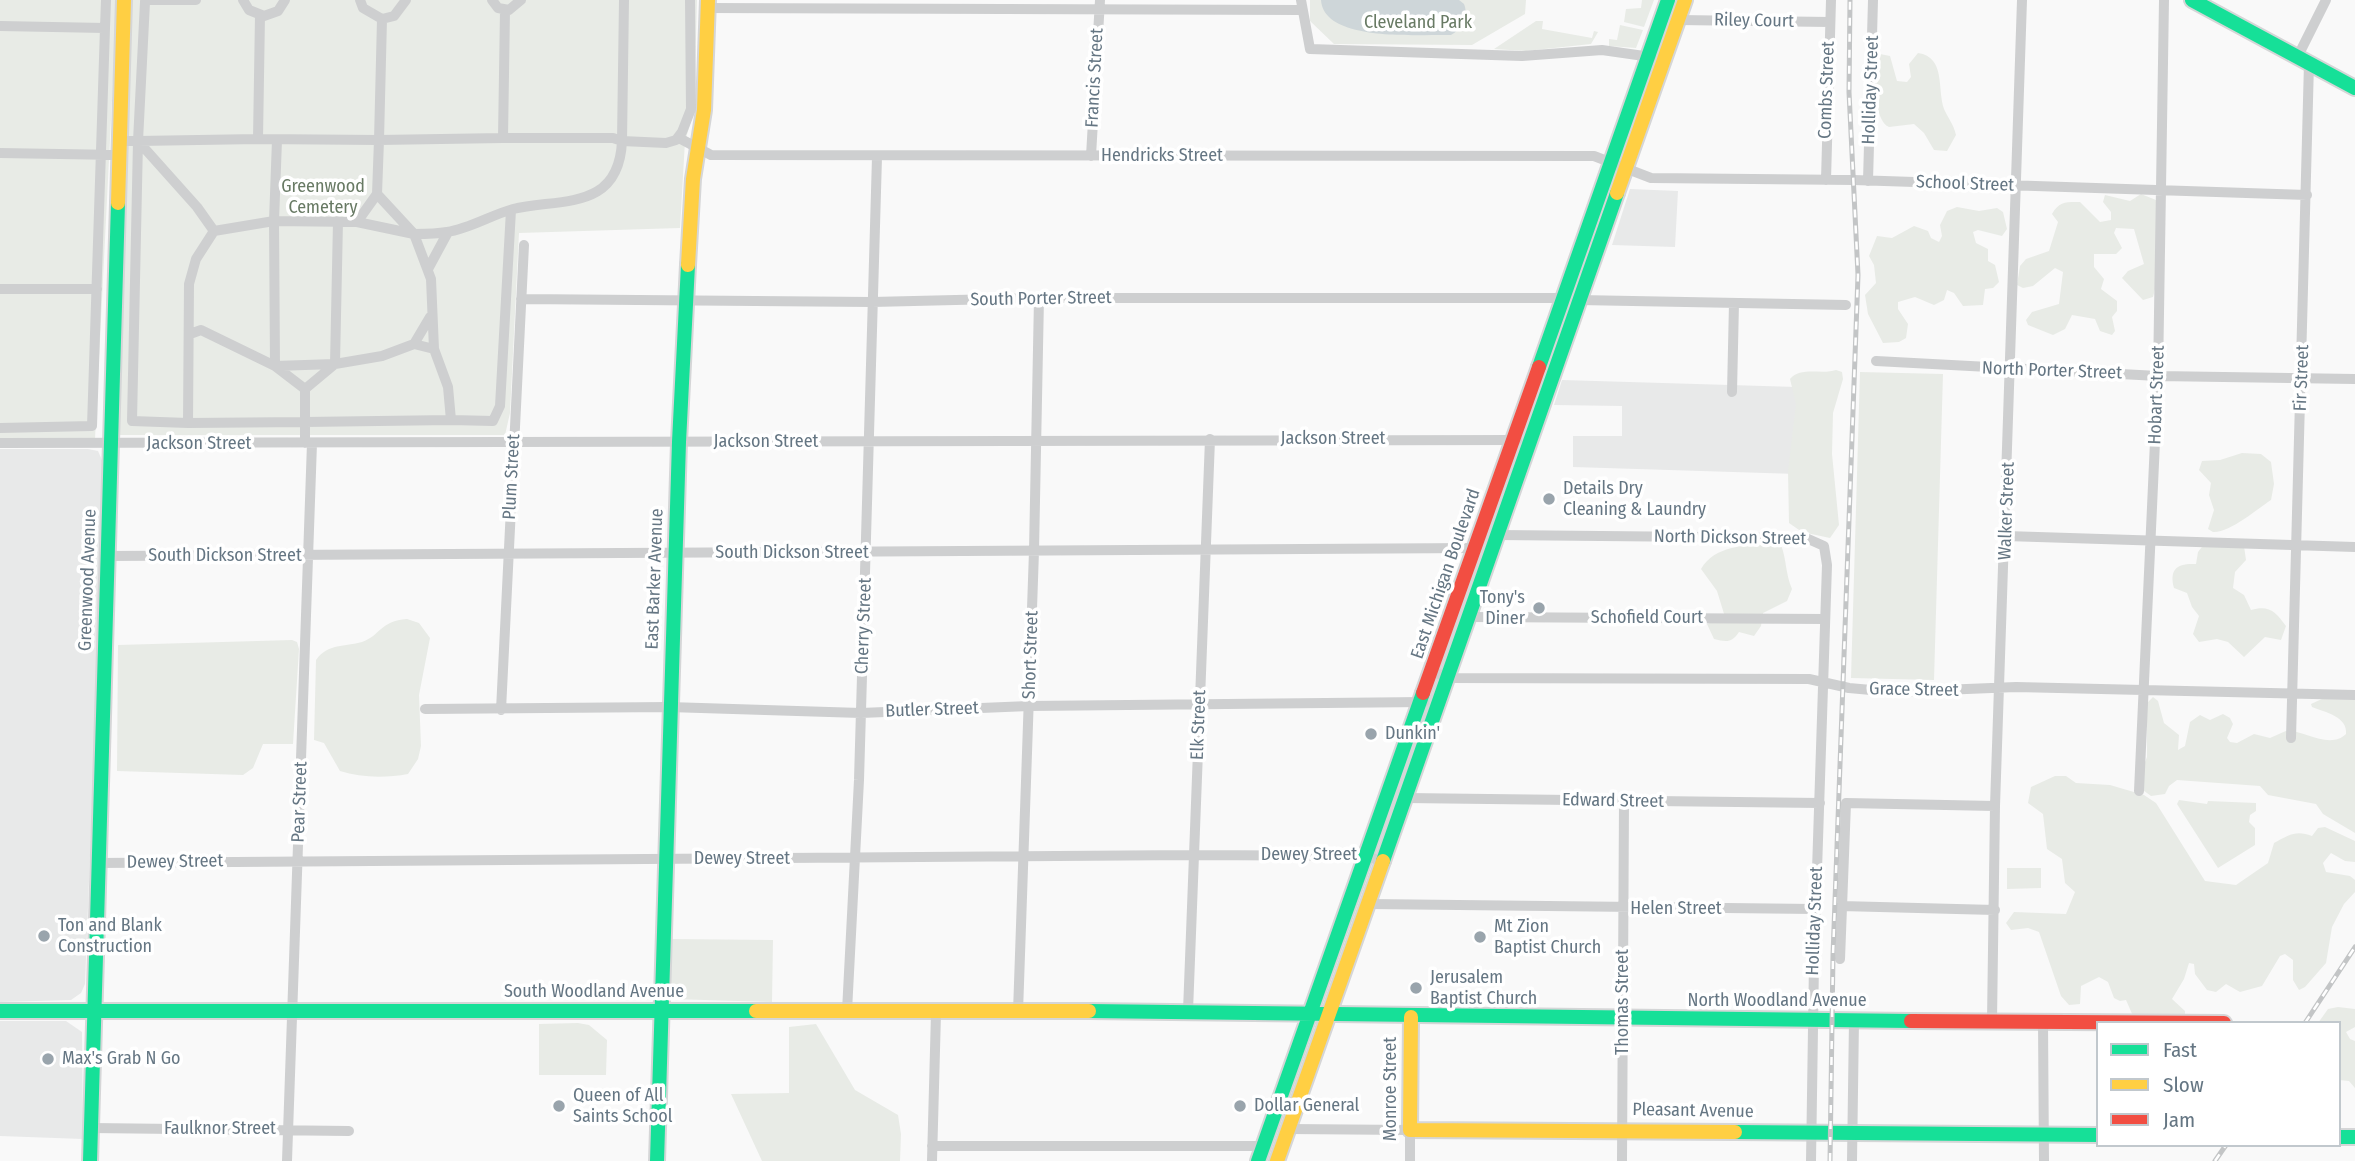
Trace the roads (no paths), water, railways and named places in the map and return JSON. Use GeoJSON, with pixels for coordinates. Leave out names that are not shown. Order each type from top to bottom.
{"type":"FeatureCollection","features":[{"type":"Feature","properties":{"kind":"street"},"geometry":{"type":"LineString","coordinates":[[0,428],[92,426],[106,0]]}},
{"type":"Feature","properties":{"kind":"street","name":"Greenwood Avenue"},"geometry":{"type":"LineString","coordinates":[[90,1161],[124,0]]}},
{"type":"Feature","properties":{"kind":"street"},"geometry":{"type":"LineString","coordinates":[[196,0],[145,1],[138,141],[132,421],[493,421],[498,416],[511,210]]}},
{"type":"Feature","properties":{"kind":"street"},"geometry":{"type":"LineString","coordinates":[[243,0],[249,10],[260,15],[278,11],[285,0]]}},
{"type":"Feature","properties":{"kind":"street"},"geometry":{"type":"LineString","coordinates":[[360,0],[363,8],[382,19],[394,16],[406,0]]}},
{"type":"Feature","properties":{"kind":"street"},"geometry":{"type":"LineString","coordinates":[[492,0],[505,10]]}},
{"type":"Feature","properties":{"kind":"street"},"geometry":{"type":"LineString","coordinates":[[505,10],[514,8],[521,0]]}},
{"type":"Feature","properties":{"kind":"street"},"geometry":{"type":"LineString","coordinates":[[188,423],[189,284],[196,259],[214,231],[274,221],[338,221],[357,222],[414,234],[448,232],[511,210],[571,203],[589,198],[603,187],[614,171],[622,141],[624,0]]}},
{"type":"Feature","properties":{"kind":"street"},"geometry":{"type":"LineString","coordinates":[[0,153],[102,155],[138,141],[258,139],[613,138],[622,141],[666,143],[679,138],[691,109],[690,0]]}},
{"type":"Feature","properties":{"kind":"street","name":"East Michigan Boulevard"},"geometry":{"type":"LineString","coordinates":[[1258,1161],[1313,1014],[1608,161],[1668,0]]}},
{"type":"Feature","properties":{"kind":"street","name":"East Michigan Boulevard"},"geometry":{"type":"LineString","coordinates":[[1277,1161],[1384,863],[1685,0]]}},
{"type":"Feature","properties":{"kind":"street","name":"Combs Street"},"geometry":{"type":"LineString","coordinates":[[1825,180],[1831,0]]}},
{"type":"Feature","properties":{"kind":"street","name":"Holliday Street"},"geometry":{"type":"LineString","coordinates":[[1868,181],[1873,0]]}},
{"type":"Feature","properties":{"kind":"street","name":"Walker Street"},"geometry":{"type":"LineString","coordinates":[[1992,1021],[1995,806],[2022,0]]}},
{"type":"Feature","properties":{"kind":"street","name":"Hobart Street"},"geometry":{"type":"LineString","coordinates":[[2139,790],[2158,376],[2164,0]]}},
{"type":"Feature","properties":{"kind":"street"},"geometry":{"type":"LineString","coordinates":[[2192,0],[2355,88]]}},
{"type":"Feature","properties":{"kind":"street","name":"Fir Street"},"geometry":{"type":"LineString","coordinates":[[2293,693],[2308,195],[2304,60],[2326,0]]}},
{"type":"Feature","properties":{"kind":"street"},"geometry":{"type":"LineString","coordinates":[[708,4],[1301,5],[1310,49],[1522,56],[1602,50],[1647,56],[1662,62]]}},
{"type":"Feature","properties":{"kind":"street","name":"East Barker Avenue"},"geometry":{"type":"LineString","coordinates":[[657,1161],[659,1012],[679,442],[693,179],[704,110],[708,4]]}},
{"type":"Feature","properties":{"kind":"street","name":"Francis Street"},"geometry":{"type":"LineString","coordinates":[[1091,156],[1100,4]]}},
{"type":"Feature","properties":{"kind":"street"},"geometry":{"type":"LineString","coordinates":[[503,138],[505,10]]}},
{"type":"Feature","properties":{"kind":"street"},"geometry":{"type":"LineString","coordinates":[[258,139],[260,15]]}},
{"type":"Feature","properties":{"kind":"street"},"geometry":{"type":"LineString","coordinates":[[357,222],[377,194],[382,19]]}},
{"type":"Feature","properties":{"kind":"street","name":"Riley Court"},"geometry":{"type":"LineString","coordinates":[[1678,20],[1830,22]]}},
{"type":"Feature","properties":{"kind":"street"},"geometry":{"type":"LineString","coordinates":[[0,26],[105,28]]}},
{"type":"Feature","properties":{"kind":"street","name":"Hendricks Street"},"geometry":{"type":"LineString","coordinates":[[679,138],[711,155],[1594,156],[1625,167]]}},
{"type":"Feature","properties":{"kind":"street"},"geometry":{"type":"LineString","coordinates":[[138,141],[197,207],[214,231]]}},
{"type":"Feature","properties":{"kind":"street"},"geometry":{"type":"LineString","coordinates":[[275,366],[276,141]]}},
{"type":"Feature","properties":{"kind":"street","name":"Cherry Street"},"geometry":{"type":"LineString","coordinates":[[847,1011],[861,713],[877,157]]}},
{"type":"Feature","properties":{"kind":"street","name":"School Street"},"geometry":{"type":"LineString","coordinates":[[1625,167],[1651,178],[1868,181],[2308,195]]}},
{"type":"Feature","properties":{"kind":"street"},"geometry":{"type":"LineString","coordinates":[[377,194],[414,234],[428,269],[434,349],[447,387],[451,421]]}},
{"type":"Feature","properties":{"kind":"street"},"geometry":{"type":"LineString","coordinates":[[190,303],[201,330],[275,366],[305,389],[335,364],[338,221]]}},
{"type":"Feature","properties":{"kind":"street"},"geometry":{"type":"LineString","coordinates":[[428,269],[448,232]]}},
{"type":"Feature","properties":{"kind":"street","name":"Plum Street"},"geometry":{"type":"LineString","coordinates":[[501,710],[524,245]]}},
{"type":"Feature","properties":{"kind":"street"},"geometry":{"type":"LineString","coordinates":[[0,289],[97,289]]}},
{"type":"Feature","properties":{"kind":"street","name":"South Porter Street"},"geometry":{"type":"LineString","coordinates":[[520,299],[872,302],[1039,298],[1562,298]]}},
{"type":"Feature","properties":{"kind":"street","name":"Short Street"},"geometry":{"type":"LineString","coordinates":[[1018,1012],[1034,551],[1039,298]]}},
{"type":"Feature","properties":{"kind":"street"},"geometry":{"type":"LineString","coordinates":[[1579,300],[1846,305]]}},
{"type":"Feature","properties":{"kind":"street"},"geometry":{"type":"LineString","coordinates":[[1732,392],[1734,303]]}},
{"type":"Feature","properties":{"kind":"street"},"geometry":{"type":"LineString","coordinates":[[414,344],[430,317]]}},
{"type":"Feature","properties":{"kind":"street"},"geometry":{"type":"LineString","coordinates":[[190,334],[201,330]]}},
{"type":"Feature","properties":{"kind":"street"},"geometry":{"type":"LineString","coordinates":[[275,366],[335,364],[372,358],[414,344],[434,349]]}},
{"type":"Feature","properties":{"kind":"street","name":"North Porter Street"},"geometry":{"type":"LineString","coordinates":[[1876,361],[2158,376],[2355,379]]}},
{"type":"Feature","properties":{"kind":"street","name":"Pear Street"},"geometry":{"type":"LineString","coordinates":[[287,1161],[307,556],[309,443],[305,422],[305,389]]}},
{"type":"Feature","properties":{"kind":"street","name":"Elk Street"},"geometry":{"type":"LineString","coordinates":[[1188,1011],[1210,439]]}},
{"type":"Feature","properties":{"kind":"street","name":"Jackson Street"},"geometry":{"type":"LineString","coordinates":[[0,443],[1531,440]]}},
{"type":"Feature","properties":{"kind":"street","name":"North Dickson Street"},"geometry":{"type":"LineString","coordinates":[[1498,535],[1806,538],[1816,541],[1824,546],[1826,554],[1822,681]]}},
{"type":"Feature","properties":{"kind":"street"},"geometry":{"type":"LineString","coordinates":[[2006,536],[2355,547]]}},
{"type":"Feature","properties":{"kind":"street","name":"South Dickson Street"},"geometry":{"type":"LineString","coordinates":[[108,556],[1475,548]]}},
{"type":"Feature","properties":{"kind":"street","name":"Schofield Court"},"geometry":{"type":"LineString","coordinates":[[1469,617],[1825,619]]}},
{"type":"Feature","properties":{"kind":"street","name":"Grace Street"},"geometry":{"type":"LineString","coordinates":[[1432,671],[1448,678],[1809,679],[1849,688],[1894,692],[2000,688],[2355,695]]}},
{"type":"Feature","properties":{"kind":"street","name":"Holliday Street"},"geometry":{"type":"LineString","coordinates":[[1811,1161],[1822,681]]}},
{"type":"Feature","properties":{"kind":"street"},"geometry":{"type":"LineString","coordinates":[[2291,738],[2293,693]]}},
{"type":"Feature","properties":{"kind":"street","name":"Butler Street"},"geometry":{"type":"LineString","coordinates":[[425,709],[669,707],[861,713],[1029,706],[1422,701],[1438,706]]}},
{"type":"Feature","properties":{"kind":"street","name":"Edward Street"},"geometry":{"type":"LineString","coordinates":[[1406,799],[1820,803]]}},
{"type":"Feature","properties":{"kind":"street","name":"Thomas Street"},"geometry":{"type":"LineString","coordinates":[[1622,1161],[1625,802]]}},
{"type":"Feature","properties":{"kind":"street","name":"Holliday Street"},"geometry":{"type":"LineString","coordinates":[[1840,959],[1846,803],[1995,806]]}},
{"type":"Feature","properties":{"kind":"street","name":"Dewey Street"},"geometry":{"type":"LineString","coordinates":[[98,863],[1194,855],[1368,856],[1384,863]]}},
{"type":"Feature","properties":{"kind":"street","name":"Helen Street"},"geometry":{"type":"LineString","coordinates":[[1369,904],[1623,909],[1815,909]]}},
{"type":"Feature","properties":{"kind":"street"},"geometry":{"type":"LineString","coordinates":[[1841,906],[1994,910]]}},
{"type":"Feature","properties":{"kind":"street","name":"South Woodland Avenue"},"geometry":{"type":"LineString","coordinates":[[0,1012],[1188,1011],[1313,1014]]}},
{"type":"Feature","properties":{"kind":"street"},"geometry":{"type":"LineString","coordinates":[[932,1161],[936,1013]]}},
{"type":"Feature","properties":{"kind":"street","name":"North Woodland Avenue"},"geometry":{"type":"LineString","coordinates":[[1313,1014],[2096,1022]]}},
{"type":"Feature","properties":{"kind":"street","name":"Monroe Street"},"geometry":{"type":"LineString","coordinates":[[1410,1161],[1411,1017]]}},
{"type":"Feature","properties":{"kind":"street"},"geometry":{"type":"LineString","coordinates":[[1852,1161],[1854,1020]]}},
{"type":"Feature","properties":{"kind":"street"},"geometry":{"type":"LineString","coordinates":[[2043,1021],[2045,1161]]}},
{"type":"Feature","properties":{"kind":"street","name":"Faulknor Street"},"geometry":{"type":"LineString","coordinates":[[90,1128],[349,1131]]}},
{"type":"Feature","properties":{"kind":"street","name":"Pleasant Avenue"},"geometry":{"type":"LineString","coordinates":[[1289,1129],[2096,1135]]}},
{"type":"Feature","properties":{"kind":"street"},"geometry":{"type":"LineString","coordinates":[[932,1146],[1264,1146]]}},
{"type":"Feature","properties":{"kind":"railway"},"geometry":{"type":"LineString","coordinates":[[1830,1161],[1833,955],[1858,275],[1849,92],[1850,0]]}},
{"type":"Feature","properties":{"kind":"railway"},"geometry":{"type":"LineString","coordinates":[[2306,1021],[2355,947]]}},
{"type":"Feature","properties":{"kind":"railway"},"geometry":{"type":"LineString","coordinates":[[2215,1161],[2225,1147]]}},
{"type":"Feature","properties":{"kind":"place","name":"Details Dry Cleaning & Laundry"},"geometry":{"type":"Point","coordinates":[1549,499]}},
{"type":"Feature","properties":{"kind":"place","name":"Tony's Diner"},"geometry":{"type":"Point","coordinates":[1539,608]}},
{"type":"Feature","properties":{"kind":"place","name":"Dunkin'"},"geometry":{"type":"Point","coordinates":[1371,734]}},
{"type":"Feature","properties":{"kind":"place","name":"Ton and Blank Construction"},"geometry":{"type":"Point","coordinates":[44,936]}},
{"type":"Feature","properties":{"kind":"place","name":"Mt Zion Baptist Church"},"geometry":{"type":"Point","coordinates":[1480,937]}},
{"type":"Feature","properties":{"kind":"place","name":"Jerusalem Baptist Church"},"geometry":{"type":"Point","coordinates":[1416,988]}},
{"type":"Feature","properties":{"kind":"place","name":"Max's Grab N Go"},"geometry":{"type":"Point","coordinates":[48,1059]}},
{"type":"Feature","properties":{"kind":"place","name":"Queen of All Saints School"},"geometry":{"type":"Point","coordinates":[559,1106]}},
{"type":"Feature","properties":{"kind":"place","name":"Dollar General"},"geometry":{"type":"Point","coordinates":[1240,1106]}},
{"type":"Feature","properties":{"kind":"park label","name":"Cleveland Park"},"geometry":{"type":"Point","coordinates":[1418,23]}},
{"type":"Feature","properties":{"kind":"park label","name":"Greenwood Cemetery"},"geometry":{"type":"Point","coordinates":[323,197]}}]}
